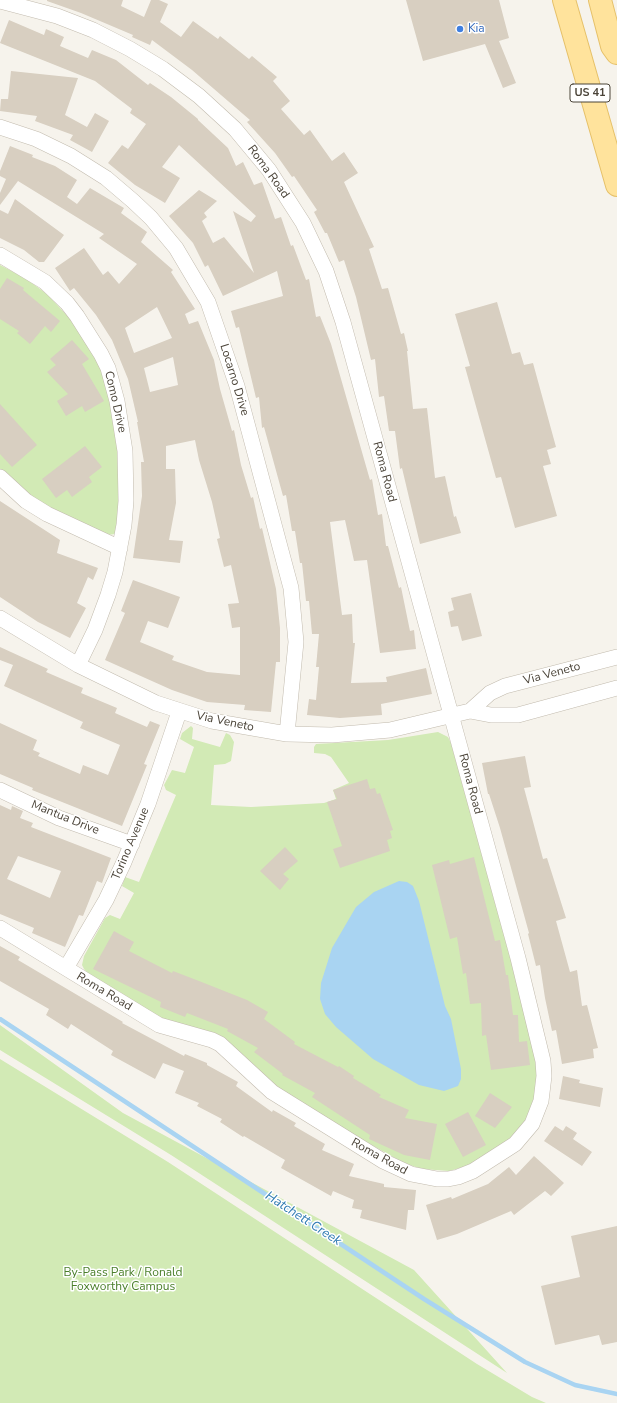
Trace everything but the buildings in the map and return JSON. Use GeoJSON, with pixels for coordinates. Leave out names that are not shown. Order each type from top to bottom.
{"type":"FeatureCollection","features":[{"type":"Feature","properties":{"kind":"main road","name":"US 41"},"geometry":{"type":"LineString","coordinates":[[564,0],[617,186]]}},
{"type":"Feature","properties":{"kind":"main road"},"geometry":{"type":"LineString","coordinates":[[600,0],[612,46],[617,53]]}},
{"type":"Feature","properties":{"kind":"main road"},"geometry":{"type":"LineString","coordinates":[[613,0],[617,14]]}},
{"type":"Feature","properties":{"kind":"street","name":"Roma Road"},"geometry":{"type":"LineString","coordinates":[[0,1],[57,16],[93,30],[130,49],[163,69],[199,96],[235,129],[269,170],[303,223],[326,271],[342,322],[516,951],[543,1061],[543,1089],[537,1113],[525,1134],[504,1152],[464,1175],[448,1179],[425,1178],[398,1170],[272,1092],[220,1044],[212,1040],[159,1025],[0,928]]}},
{"type":"Feature","properties":{"kind":"street","name":"Locarno Drive"},"geometry":{"type":"LineString","coordinates":[[0,127],[36,139],[71,156],[106,178],[134,201],[151,218],[176,248],[208,302],[237,386],[291,588],[296,642],[287,734]]}},
{"type":"Feature","properties":{"kind":"street","name":"Como Drive"},"geometry":{"type":"LineString","coordinates":[[0,255],[40,279],[67,303],[94,341],[108,368],[117,401],[125,451],[126,501],[120,548],[115,572],[102,611],[78,665]]}},
{"type":"Feature","properties":{"kind":"street"},"geometry":{"type":"LineString","coordinates":[[0,477],[26,500],[47,514],[120,548]]}},
{"type":"Feature","properties":{"kind":"street","name":"Via Veneto"},"geometry":{"type":"LineString","coordinates":[[0,618],[78,665],[131,692],[179,712],[237,726],[287,734],[332,735],[364,733],[414,725],[470,711],[491,715],[518,715],[617,688]]}},
{"type":"Feature","properties":{"kind":"street","name":"Via Veneto"},"geometry":{"type":"LineString","coordinates":[[470,711],[490,693],[504,686],[617,657]]}},
{"type":"Feature","properties":{"kind":"street","name":"Torino Avenue"},"geometry":{"type":"LineString","coordinates":[[66,968],[106,900],[132,844],[163,763],[179,712]]}},
{"type":"Feature","properties":{"kind":"street","name":"Mantua Drive"},"geometry":{"type":"LineString","coordinates":[[0,790],[59,818],[132,844]]}},
{"type":"Feature","properties":{"kind":"green space"},"geometry":{"type":"Polygon","coordinates":[[[0,265],[25,278],[47,294],[74,323],[90,346],[102,371],[110,398],[118,444],[121,479],[119,526],[115,534],[107,535],[59,514],[33,497],[0,469],[0,265]]]}},
{"type":"Feature","properties":{"kind":"green space"},"geometry":{"type":"Polygon","coordinates":[[[191,726],[193,728],[192,739],[220,747],[226,733],[230,735],[234,742],[231,761],[225,764],[214,765],[211,805],[251,807],[324,803],[336,799],[333,790],[349,783],[331,757],[325,754],[314,753],[314,747],[316,744],[388,740],[438,732],[448,737],[451,743],[534,1044],[538,1083],[531,1115],[507,1142],[467,1166],[449,1171],[422,1169],[404,1163],[361,1139],[271,1084],[232,1045],[163,1019],[88,974],[84,969],[82,965],[84,956],[105,918],[110,915],[120,919],[134,893],[122,886],[125,877],[139,882],[176,795],[166,790],[164,785],[172,770],[185,773],[194,747],[180,739],[182,733],[191,726]]]}},
{"type":"Feature","properties":{"kind":"green space"},"geometry":{"type":"Polygon","coordinates":[[[0,1025],[123,1113],[414,1270],[507,1373],[171,1155],[0,1050],[0,1025]]]}},
{"type":"Feature","properties":{"kind":"green space","name":"By-Pass Park / Ronald Foxworthy Campus"},"geometry":{"type":"Polygon","coordinates":[[[0,1059],[168,1162],[477,1364],[532,1397],[546,1403],[0,1403],[0,1059]]]}},
{"type":"Feature","properties":{"kind":"water"},"geometry":{"type":"Polygon","coordinates":[[[399,881],[407,882],[413,886],[419,901],[445,1006],[451,1019],[461,1069],[461,1079],[458,1086],[444,1091],[419,1085],[373,1059],[336,1027],[325,1014],[320,999],[321,983],[332,948],[356,907],[374,892],[399,881]]]}},
{"type":"Feature","properties":{"kind":"waterway","name":"Hatchett Creek"},"geometry":{"type":"LineString","coordinates":[[0,1019],[424,1299],[525,1362],[575,1385],[617,1394]]}},
{"type":"Feature","properties":{"kind":"place","name":"Kia"},"geometry":{"type":"Point","coordinates":[460,29]}}]}
